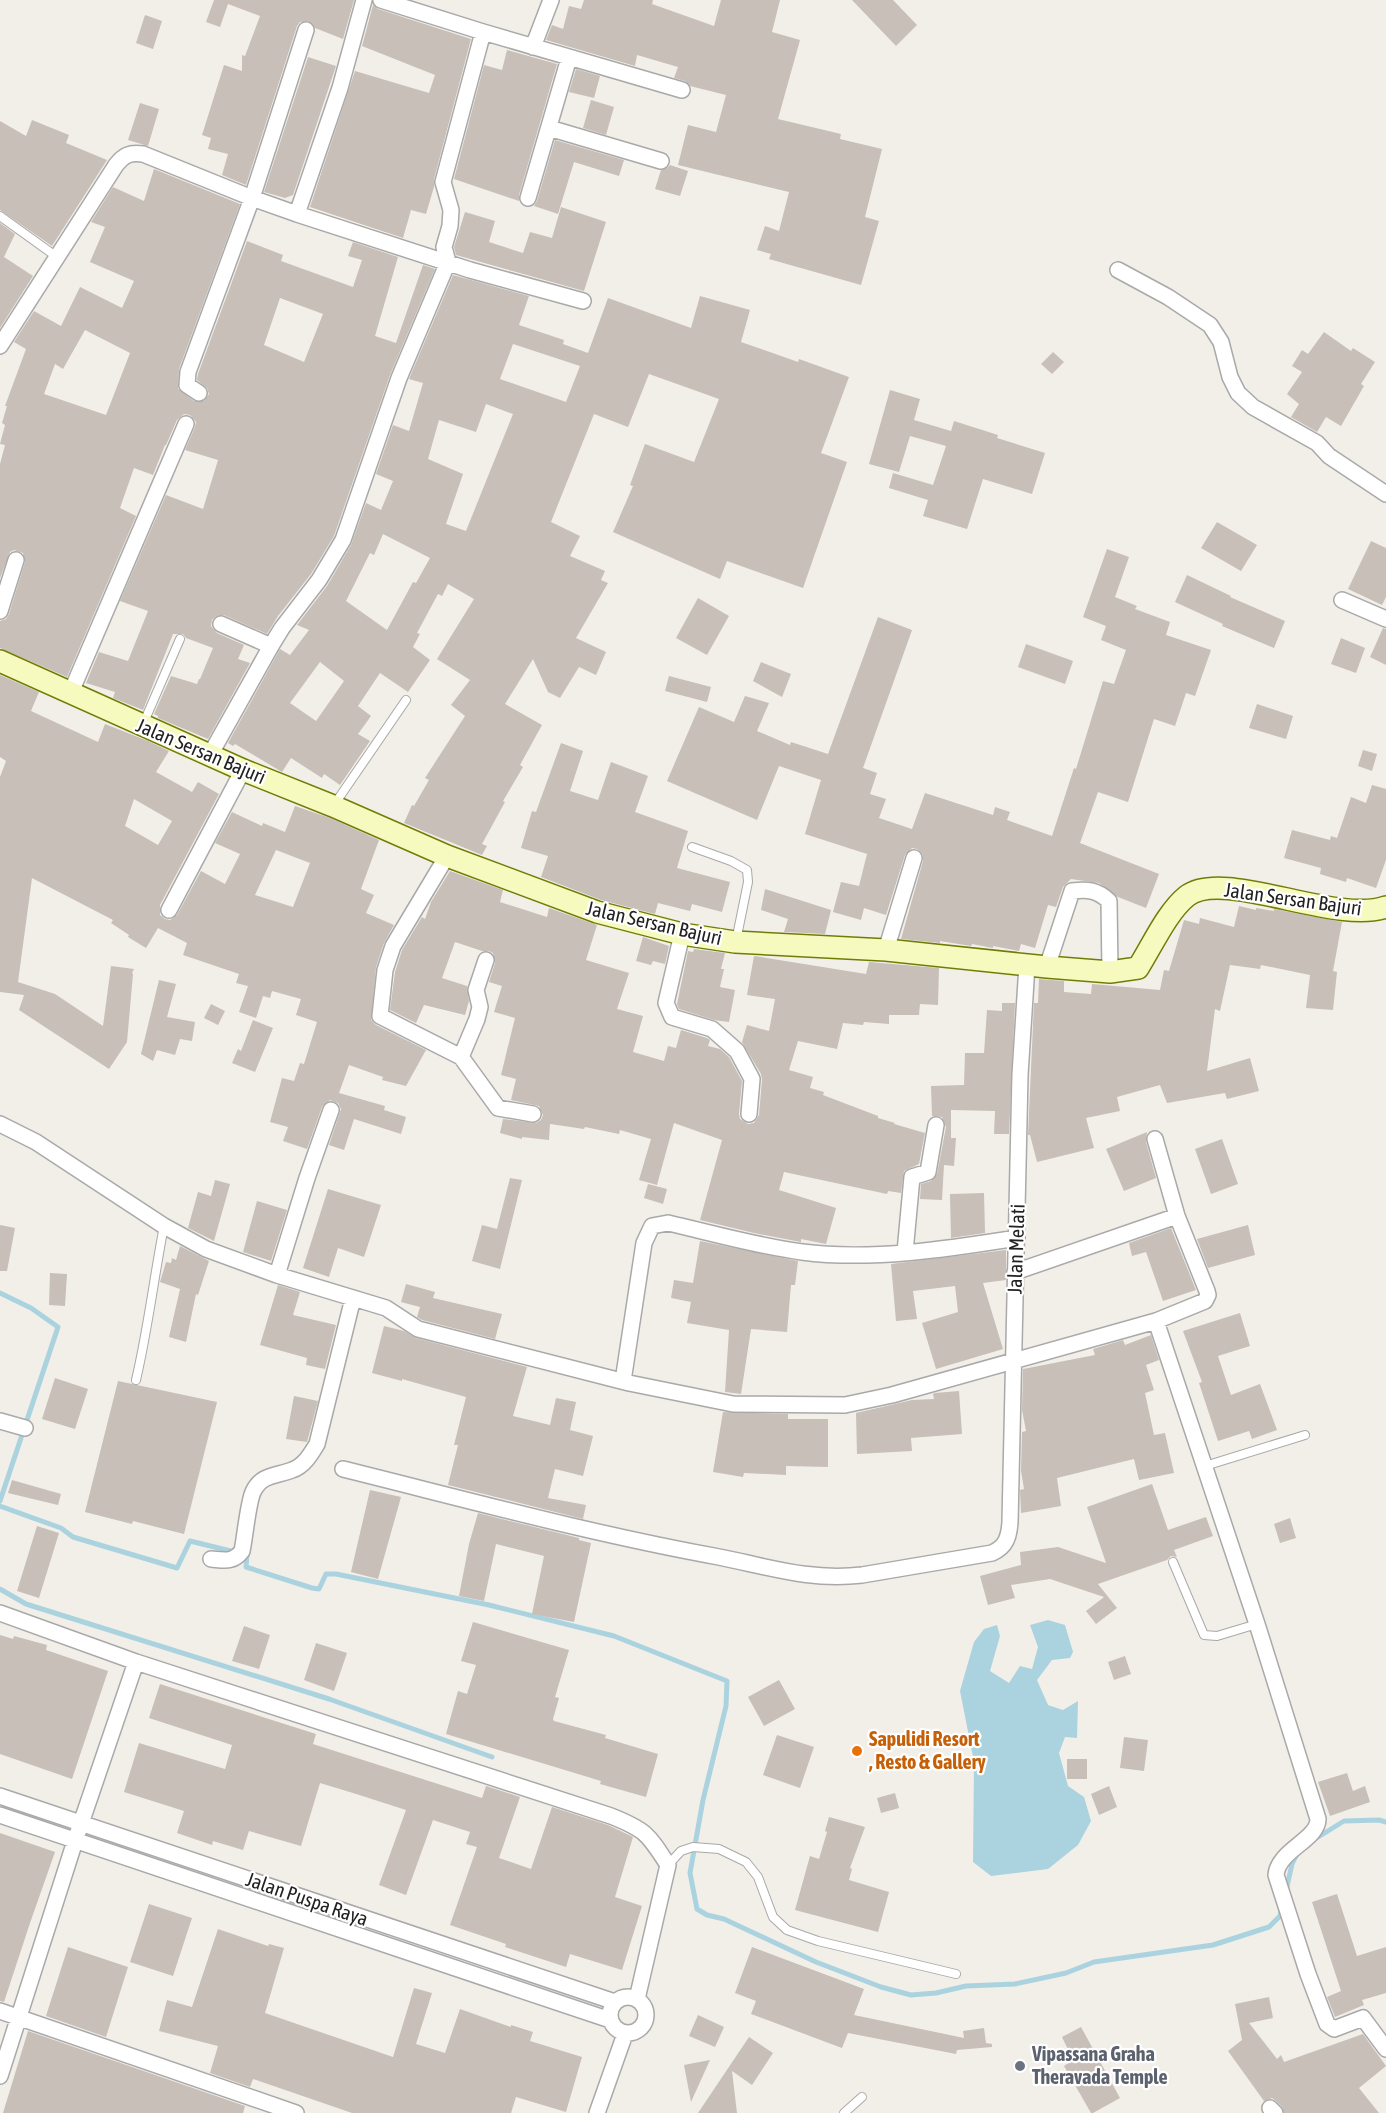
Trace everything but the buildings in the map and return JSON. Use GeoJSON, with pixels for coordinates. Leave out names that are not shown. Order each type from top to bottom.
{"type":"FeatureCollection","features":[{"type":"Feature","properties":{"kind":"main road","name":"Jalan Sersan Bajuri"},"geometry":{"type":"LineString","coordinates":[[0,661],[142,726],[447,856],[597,912],[682,934],[735,942],[886,950],[1110,972],[1138,968],[1174,909],[1188,895],[1199,890],[1226,887],[1329,908],[1371,911],[1386,907]]}},
{"type":"Feature","properties":{"kind":"street"},"geometry":{"type":"LineString","coordinates":[[297,214],[340,88],[364,0],[371,0]]}},
{"type":"Feature","properties":{"kind":"street"},"geometry":{"type":"LineString","coordinates":[[381,0],[682,90]]}},
{"type":"Feature","properties":{"kind":"street"},"geometry":{"type":"LineString","coordinates":[[532,47],[551,0]]}},
{"type":"Feature","properties":{"kind":"street"},"geometry":{"type":"LineString","coordinates":[[199,393],[187,385],[188,372],[252,198],[306,30]]}},
{"type":"Feature","properties":{"kind":"street"},"geometry":{"type":"LineString","coordinates":[[210,755],[282,628],[319,580],[343,540],[399,378],[448,262],[444,247],[450,226],[451,210],[443,182],[483,32]]}},
{"type":"Feature","properties":{"kind":"street"},"geometry":{"type":"LineString","coordinates":[[528,198],[569,57]]}},
{"type":"Feature","properties":{"kind":"street"},"geometry":{"type":"LineString","coordinates":[[549,128],[661,161]]}},
{"type":"Feature","properties":{"kind":"street"},"geometry":{"type":"LineString","coordinates":[[0,346],[116,165],[126,155],[134,153],[143,154],[297,214],[523,285],[583,301]]}},
{"type":"Feature","properties":{"kind":"street"},"geometry":{"type":"LineString","coordinates":[[1118,270],[1168,297],[1210,325],[1221,342],[1230,377],[1238,393],[1253,407],[1317,443],[1329,456],[1386,495]]}},
{"type":"Feature","properties":{"kind":"street"},"geometry":{"type":"LineString","coordinates":[[71,692],[186,424]]}},
{"type":"Feature","properties":{"kind":"street"},"geometry":{"type":"LineString","coordinates":[[0,610],[16,560]]}},
{"type":"Feature","properties":{"kind":"street"},"geometry":{"type":"LineString","coordinates":[[1342,600],[1386,619]]}},
{"type":"Feature","properties":{"kind":"street"},"geometry":{"type":"LineString","coordinates":[[221,624],[271,646]]}},
{"type":"Feature","properties":{"kind":"street"},"geometry":{"type":"LineString","coordinates":[[169,910],[243,770]]}},
{"type":"Feature","properties":{"kind":"street"},"geometry":{"type":"LineString","coordinates":[[447,856],[393,946],[385,970],[380,1016],[461,1057],[498,1108],[534,1114]]}},
{"type":"Feature","properties":{"kind":"street"},"geometry":{"type":"LineString","coordinates":[[886,950],[914,858]]}},
{"type":"Feature","properties":{"kind":"street","name":"Jalan Melati"},"geometry":{"type":"LineString","coordinates":[[343,1469],[678,1551],[816,1577],[862,1575],[992,1553],[1004,1546],[1009,1533],[1020,1075],[1037,966],[1072,891],[1087,889],[1099,892],[1109,901],[1110,972]]}},
{"type":"Feature","properties":{"kind":"street"},"geometry":{"type":"LineString","coordinates":[[682,934],[666,1003],[672,1017],[712,1029],[737,1051],[752,1079],[749,1114]]}},
{"type":"Feature","properties":{"kind":"street"},"geometry":{"type":"LineString","coordinates":[[461,1057],[477,1019],[480,1007],[476,990],[486,960]]}},
{"type":"Feature","properties":{"kind":"street"},"geometry":{"type":"LineString","coordinates":[[277,1275],[331,1110]]}},
{"type":"Feature","properties":{"kind":"street"},"geometry":{"type":"LineString","coordinates":[[0,1124],[36,1142],[164,1226],[206,1249],[277,1275],[386,1308],[418,1329],[623,1381],[733,1404],[845,1406],[912,1390],[1156,1321],[1205,1301],[1208,1295],[1177,1216],[1155,1139]]}},
{"type":"Feature","properties":{"kind":"street"},"geometry":{"type":"LineString","coordinates":[[905,1252],[912,1177],[928,1172],[936,1125]]}},
{"type":"Feature","properties":{"kind":"street"},"geometry":{"type":"LineString","coordinates":[[1016,1272],[1177,1216]]}},
{"type":"Feature","properties":{"kind":"street"},"geometry":{"type":"LineString","coordinates":[[623,1381],[644,1243],[652,1226],[668,1222],[804,1252],[869,1256],[1017,1238]]}},
{"type":"Feature","properties":{"kind":"street"},"geometry":{"type":"LineString","coordinates":[[211,1558],[231,1561],[237,1558],[242,1551],[253,1492],[264,1478],[293,1470],[308,1458],[317,1444],[353,1298]]}},
{"type":"Feature","properties":{"kind":"street"},"geometry":{"type":"LineString","coordinates":[[1156,1321],[1257,1624],[1318,1822],[1316,1828],[1282,1860],[1276,1869],[1276,1875],[1327,2024],[1334,2029],[1363,2018],[1386,2049]]}},
{"type":"Feature","properties":{"kind":"street"},"geometry":{"type":"LineString","coordinates":[[0,1421],[24,1428]]}},
{"type":"Feature","properties":{"kind":"street"},"geometry":{"type":"LineString","coordinates":[[0,1613],[136,1662],[637,1826],[648,1836],[668,1865],[637,1999]]}},
{"type":"Feature","properties":{"kind":"street"},"geometry":{"type":"LineString","coordinates":[[0,2076],[75,1840],[136,1662]]}},
{"type":"Feature","properties":{"kind":"street","name":"Jalan Puspa Raya"},"geometry":{"type":"LineString","coordinates":[[0,1796],[615,2002]]}},
{"type":"Feature","properties":{"kind":"street","name":"Jalan Puspa Raya"},"geometry":{"type":"LineString","coordinates":[[0,1815],[609,2020]]}},
{"type":"Feature","properties":{"kind":"street"},"geometry":{"type":"LineString","coordinates":[[627,1996],[637,1999],[645,2009],[645,2023],[639,2030],[625,2034],[615,2029],[609,2020],[611,2007],[615,2002],[627,1996]]}},
{"type":"Feature","properties":{"kind":"street"},"geometry":{"type":"LineString","coordinates":[[0,2011],[296,2113]]}},
{"type":"Feature","properties":{"kind":"street"},"geometry":{"type":"LineString","coordinates":[[597,2113],[625,2034]]}},
{"type":"Feature","properties":{"kind":"lane"},"geometry":{"type":"LineString","coordinates":[[0,216],[57,256]]}},
{"type":"Feature","properties":{"kind":"lane"},"geometry":{"type":"LineString","coordinates":[[142,726],[180,639]]}},
{"type":"Feature","properties":{"kind":"lane"},"geometry":{"type":"LineString","coordinates":[[333,806],[406,700]]}},
{"type":"Feature","properties":{"kind":"lane"},"geometry":{"type":"LineString","coordinates":[[692,847],[747,870],[748,882],[735,942]]}},
{"type":"Feature","properties":{"kind":"lane"},"geometry":{"type":"LineString","coordinates":[[136,1380],[164,1226]]}},
{"type":"Feature","properties":{"kind":"lane"},"geometry":{"type":"LineString","coordinates":[[1205,1466],[1305,1435]]}},
{"type":"Feature","properties":{"kind":"lane"},"geometry":{"type":"LineString","coordinates":[[1173,1562],[1204,1635],[1217,1636],[1257,1624]]}},
{"type":"Feature","properties":{"kind":"lane"},"geometry":{"type":"LineString","coordinates":[[668,1865],[681,1851],[693,1847],[719,1849],[746,1862],[758,1877],[773,1917],[787,1929],[818,1941],[956,1974]]}},
{"type":"Feature","properties":{"kind":"lane"},"geometry":{"type":"LineString","coordinates":[[844,2113],[862,2097]]}},
{"type":"Feature","properties":{"kind":"water"},"geometry":{"type":"Polygon","coordinates":[[[1048,1620],[1065,1625],[1073,1652],[1070,1658],[1052,1660],[1037,1680],[1048,1705],[1063,1710],[1078,1701],[1077,1738],[1065,1737],[1059,1753],[1068,1786],[1084,1797],[1091,1821],[1078,1845],[1048,1869],[991,1876],[973,1862],[974,1762],[960,1691],[974,1642],[984,1629],[997,1625],[1000,1636],[990,1671],[1009,1683],[1020,1666],[1032,1669],[1038,1647],[1030,1625],[1048,1620]]]}},
{"type":"Feature","properties":{"kind":"waterway"},"geometry":{"type":"LineString","coordinates":[[0,1293],[31,1308],[58,1327],[0,1501]]}},
{"type":"Feature","properties":{"kind":"waterway"},"geometry":{"type":"LineString","coordinates":[[0,1506],[61,1528],[73,1537],[177,1568],[190,1541],[247,1555],[246,1567],[312,1588],[319,1589],[326,1574],[336,1574],[489,1605],[614,1636],[727,1681],[726,1706],[703,1800],[690,1873],[697,1909],[707,1915],[724,1919],[816,1962],[881,1987],[911,1995],[936,1993],[966,1986],[1015,1984],[1066,1973],[1094,1962],[1213,1945],[1269,1927],[1280,1916],[1282,1906]]}},
{"type":"Feature","properties":{"kind":"waterway"},"geometry":{"type":"LineString","coordinates":[[0,1589],[26,1604],[329,1699],[492,1757]]}},
{"type":"Feature","properties":{"kind":"waterway"},"geometry":{"type":"LineString","coordinates":[[1315,1839],[1344,1821],[1379,1820],[1386,1822]]}},
{"type":"Feature","properties":{"kind":"waterway"},"geometry":{"type":"LineString","coordinates":[[1286,1891],[1292,1864],[1298,1852]]}},
{"type":"Feature","properties":{"kind":"place","name":"Sapulidi Resort , Resto & Gallery"},"geometry":{"type":"Point","coordinates":[857,1751]}},
{"type":"Feature","properties":{"kind":"place","name":"Vipassana Graha Theravada Temple"},"geometry":{"type":"Point","coordinates":[1020,2066]}}]}
